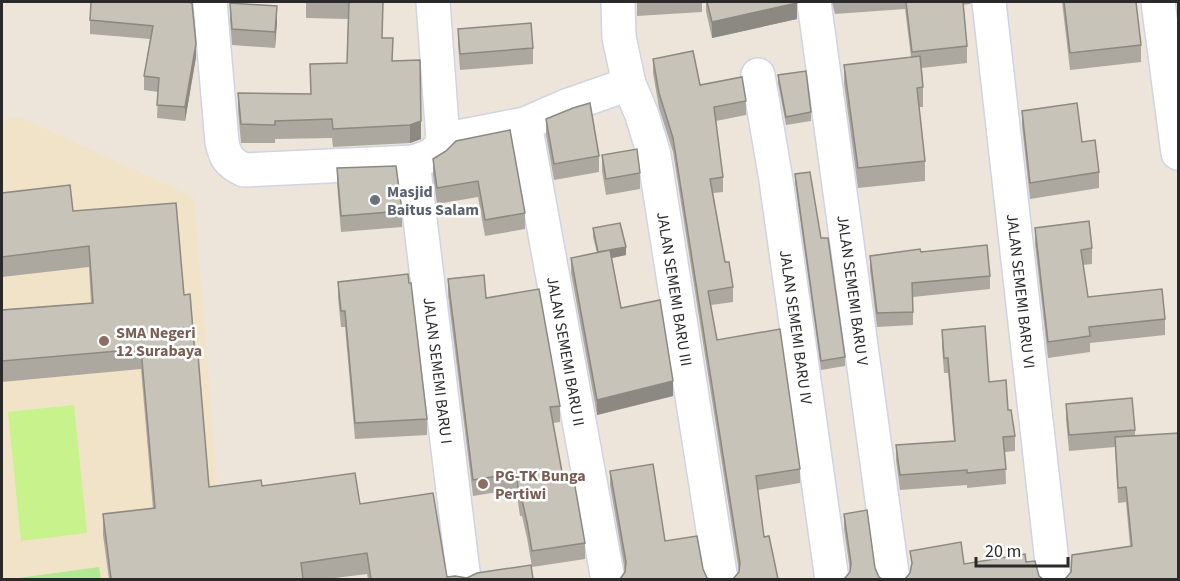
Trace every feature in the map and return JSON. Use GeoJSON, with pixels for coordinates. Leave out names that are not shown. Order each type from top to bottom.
{"type":"FeatureCollection","features":[{"type":"Feature","properties":{"kind":"street"},"geometry":{"type":"LineString","coordinates":[[210,2],[222,142],[225,156],[232,165],[244,170],[413,162],[435,153],[442,146],[443,140],[433,2]]}},
{"type":"Feature","properties":{"kind":"street","name":"JALAN SEMEMI BARU III"},"geometry":{"type":"LineString","coordinates":[[618,2],[619,37],[629,84],[642,115],[654,155],[722,579]]}},
{"type":"Feature","properties":{"kind":"street","name":"JALAN SEMEMI BARU V"},"geometry":{"type":"LineString","coordinates":[[814,2],[893,579]]}},
{"type":"Feature","properties":{"kind":"street","name":"JALAN SEMEMI BARU VI"},"geometry":{"type":"LineString","coordinates":[[989,2],[1054,579]]}},
{"type":"Feature","properties":{"kind":"street"},"geometry":{"type":"LineString","coordinates":[[1158,2],[1179,153]]}},
{"type":"Feature","properties":{"kind":"street","name":"JALAN SEMEMI BARU IV"},"geometry":{"type":"LineString","coordinates":[[758,75],[776,180],[832,579]]}},
{"type":"Feature","properties":{"kind":"street"},"geometry":{"type":"LineString","coordinates":[[443,140],[525,124],[566,106],[629,84]]}},
{"type":"Feature","properties":{"kind":"street","name":"JALAN SEMEMI BARU II"},"geometry":{"type":"LineString","coordinates":[[525,124],[608,579]]}},
{"type":"Feature","properties":{"kind":"street","name":"JALAN SEMEMI BARU I"},"geometry":{"type":"LineString","coordinates":[[413,162],[464,579]]}},
{"type":"Feature","properties":{"kind":"shaded area","name":"SMA Negeri 12 Surabaya"},"geometry":{"type":"Polygon","coordinates":[[[20,117],[194,197],[218,493],[269,485],[281,579],[2,580],[2,119],[20,117]]]}},
{"type":"Feature","properties":{"kind":"green space"},"geometry":{"type":"Polygon","coordinates":[[[74,405],[87,533],[21,541],[8,412],[74,405]]]}},
{"type":"Feature","properties":{"kind":"green space"},"geometry":{"type":"Polygon","coordinates":[[[99,567],[101,579],[11,579],[99,567]]]}},
{"type":"Feature","properties":{"kind":"building"},"geometry":{"type":"Polygon","coordinates":[[[91,2],[192,3],[196,44],[185,107],[157,105],[159,78],[144,76],[153,26],[90,20],[91,2]]]}},
{"type":"Feature","properties":{"kind":"building"},"geometry":{"type":"Polygon","coordinates":[[[349,2],[383,2],[382,38],[393,38],[392,61],[420,60],[421,121],[410,125],[333,129],[332,119],[275,121],[275,125],[241,124],[238,93],[311,94],[310,64],[347,63],[349,2]]]}},
{"type":"Feature","properties":{"kind":"building"},"geometry":{"type":"Polygon","coordinates":[[[707,2],[797,2],[797,3],[712,22],[707,2]]]}},
{"type":"Feature","properties":{"kind":"building"},"geometry":{"type":"Polygon","coordinates":[[[906,2],[963,2],[967,46],[912,52],[906,2]]]}},
{"type":"Feature","properties":{"kind":"building"},"geometry":{"type":"Polygon","coordinates":[[[1064,2],[1136,2],[1141,45],[1070,53],[1064,2]]]}},
{"type":"Feature","properties":{"kind":"building"},"geometry":{"type":"Polygon","coordinates":[[[230,3],[277,6],[275,32],[232,29],[230,3]]]}},
{"type":"Feature","properties":{"kind":"building"},"geometry":{"type":"Polygon","coordinates":[[[531,23],[533,48],[460,54],[458,29],[531,23]]]}},
{"type":"Feature","properties":{"kind":"building"},"geometry":{"type":"Polygon","coordinates":[[[693,51],[700,85],[742,77],[746,101],[714,107],[723,177],[710,179],[725,262],[729,262],[733,287],[708,291],[717,340],[780,329],[800,469],[756,476],[764,537],[769,536],[778,579],[733,579],[739,572],[740,563],[673,138],[659,93],[653,59],[693,51]]]}},
{"type":"Feature","properties":{"kind":"building"},"geometry":{"type":"Polygon","coordinates":[[[920,56],[923,87],[917,88],[925,161],[858,168],[844,65],[920,56]]]}},
{"type":"Feature","properties":{"kind":"building"},"geometry":{"type":"Polygon","coordinates":[[[806,71],[811,112],[786,117],[778,75],[806,71]]]}},
{"type":"Feature","properties":{"kind":"building"},"geometry":{"type":"Polygon","coordinates":[[[590,103],[599,156],[554,164],[546,119],[590,103]]]}},
{"type":"Feature","properties":{"kind":"building"},"geometry":{"type":"Polygon","coordinates":[[[1077,103],[1082,142],[1095,140],[1099,172],[1030,183],[1022,111],[1077,103]]]}},
{"type":"Feature","properties":{"kind":"building"},"geometry":{"type":"Polygon","coordinates":[[[510,130],[525,213],[485,220],[478,181],[437,188],[433,159],[456,141],[510,130]]]}},
{"type":"Feature","properties":{"kind":"building"},"geometry":{"type":"Polygon","coordinates":[[[637,149],[640,173],[606,179],[602,155],[637,149]]]}},
{"type":"Feature","properties":{"kind":"building","name":"Masjid Baitus Salam"},"geometry":{"type":"Polygon","coordinates":[[[396,166],[402,211],[341,216],[337,168],[396,166]]]}},
{"type":"Feature","properties":{"kind":"building"},"geometry":{"type":"Polygon","coordinates":[[[810,172],[821,238],[828,238],[845,357],[821,361],[795,174],[810,172]]]}},
{"type":"Feature","properties":{"kind":"building"},"geometry":{"type":"Polygon","coordinates":[[[70,185],[73,211],[176,203],[184,295],[190,294],[195,355],[198,355],[209,487],[261,480],[262,486],[355,473],[360,504],[433,493],[447,577],[467,578],[477,573],[531,565],[533,579],[371,579],[367,553],[301,563],[303,579],[111,579],[103,514],[155,508],[141,349],[2,361],[2,310],[93,303],[89,246],[2,257],[2,193],[70,185]]]}},
{"type":"Feature","properties":{"kind":"building"},"geometry":{"type":"Polygon","coordinates":[[[1089,221],[1092,248],[1081,250],[1088,297],[1162,289],[1165,319],[1089,327],[1090,336],[1048,342],[1035,228],[1089,221]]]}},
{"type":"Feature","properties":{"kind":"building"},"geometry":{"type":"Polygon","coordinates":[[[620,223],[626,247],[598,252],[593,228],[620,223]]]}},
{"type":"Feature","properties":{"kind":"building"},"geometry":{"type":"Polygon","coordinates":[[[987,245],[990,276],[912,283],[913,312],[877,313],[870,256],[920,249],[921,252],[987,245]]]}},
{"type":"Feature","properties":{"kind":"building"},"geometry":{"type":"Polygon","coordinates":[[[610,250],[621,308],[660,300],[673,381],[597,400],[571,258],[610,250]]]}},
{"type":"Feature","properties":{"kind":"building"},"geometry":{"type":"Polygon","coordinates":[[[408,274],[409,283],[411,283],[427,419],[355,423],[345,311],[341,311],[338,282],[408,274]]]}},
{"type":"Feature","properties":{"kind":"building"},"geometry":{"type":"Polygon","coordinates":[[[484,275],[486,298],[539,289],[560,406],[550,407],[562,472],[565,476],[573,475],[585,543],[532,551],[516,473],[473,480],[448,279],[484,275]]]}},
{"type":"Feature","properties":{"kind":"building"},"geometry":{"type":"Polygon","coordinates":[[[985,326],[989,382],[1006,380],[1008,410],[1011,410],[1015,436],[1003,437],[1006,469],[900,475],[896,445],[955,441],[948,358],[944,358],[942,330],[985,326]]]}},
{"type":"Feature","properties":{"kind":"building"},"geometry":{"type":"Polygon","coordinates":[[[1132,398],[1135,430],[1069,435],[1066,404],[1132,398]]]}},
{"type":"Feature","properties":{"kind":"building"},"geometry":{"type":"Polygon","coordinates":[[[1179,433],[1179,579],[1065,579],[1071,572],[1072,555],[1132,546],[1126,487],[1118,488],[1115,437],[1179,433]]]}},
{"type":"Feature","properties":{"kind":"building"},"geometry":{"type":"Polygon","coordinates":[[[653,464],[665,541],[697,536],[703,569],[709,579],[620,579],[625,572],[626,562],[610,471],[653,464]]]}},
{"type":"Feature","properties":{"kind":"building"},"geometry":{"type":"Polygon","coordinates":[[[867,510],[875,568],[882,579],[844,579],[850,572],[851,563],[844,514],[867,510]]]}},
{"type":"Feature","properties":{"kind":"building"},"geometry":{"type":"Polygon","coordinates":[[[961,542],[964,564],[1025,554],[1026,562],[1035,561],[1039,576],[1043,579],[905,579],[910,573],[912,563],[910,551],[961,542]]]}},
{"type":"Feature","properties":{"kind":"place","name":"Masjid Baitus Salam"},"geometry":{"type":"Point","coordinates":[375,200]}},
{"type":"Feature","properties":{"kind":"place","name":"SMA Negeri 12 Surabaya"},"geometry":{"type":"Point","coordinates":[104,341]}},
{"type":"Feature","properties":{"kind":"place","name":"PG-TK Bunga Pertiwi"},"geometry":{"type":"Point","coordinates":[483,484]}}]}
